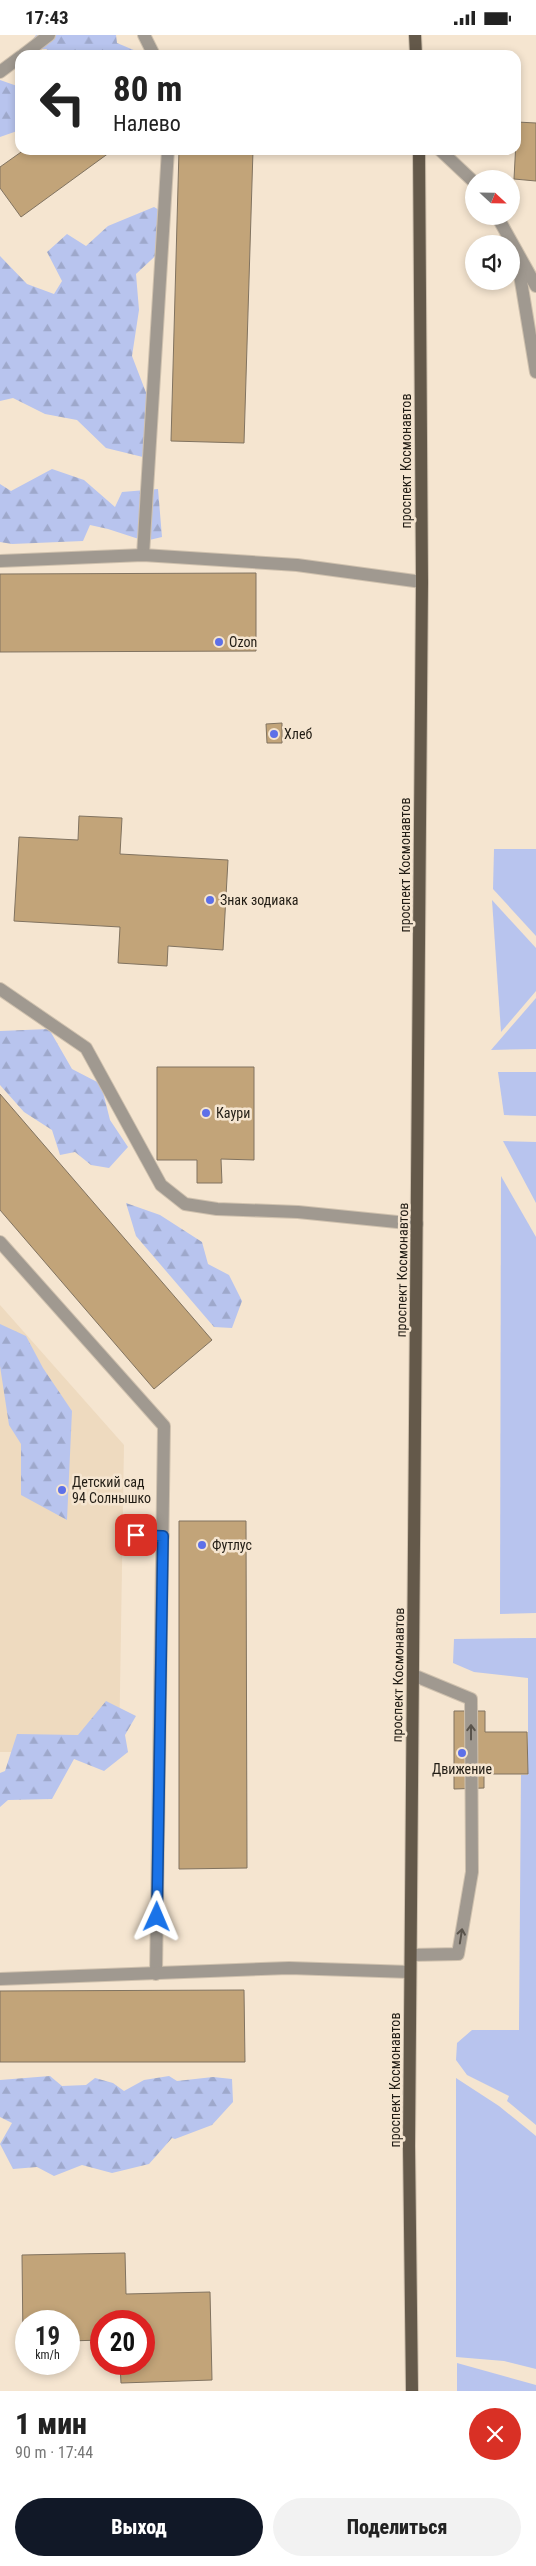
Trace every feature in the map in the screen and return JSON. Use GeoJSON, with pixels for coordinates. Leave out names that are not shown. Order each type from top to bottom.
{"type":"FeatureCollection","features":[{"type":"Feature","properties":{"kind":"main road"},"geometry":{"type":"LineString","coordinates":[[415,35],[416,50]]}},
{"type":"Feature","properties":{"kind":"main road","name":"проспект Космонавтов"},"geometry":{"type":"LineString","coordinates":[[412,2391],[409,2146],[422,582],[419,155]]}},
{"type":"Feature","properties":{"kind":"street"},"geometry":{"type":"LineString","coordinates":[[29,50],[49,35]]}},
{"type":"Feature","properties":{"kind":"street"},"geometry":{"type":"LineString","coordinates":[[144,35],[152,50]]}},
{"type":"Feature","properties":{"kind":"street"},"geometry":{"type":"LineString","coordinates":[[0,72],[15,61]]}},
{"type":"Feature","properties":{"kind":"street"},"geometry":{"type":"LineString","coordinates":[[143,555],[168,155]]}},
{"type":"Feature","properties":{"kind":"street"},"geometry":{"type":"LineString","coordinates":[[445,155],[465,174]]}},
{"type":"Feature","properties":{"kind":"street"},"geometry":{"type":"LineString","coordinates":[[520,258],[536,286]]}},
{"type":"Feature","properties":{"kind":"street"},"geometry":{"type":"LineString","coordinates":[[520,275],[536,372]]}},
{"type":"Feature","properties":{"kind":"street"},"geometry":{"type":"LineString","coordinates":[[0,561],[143,555],[296,565],[422,582]]}},
{"type":"Feature","properties":{"kind":"street"},"geometry":{"type":"LineString","coordinates":[[0,989],[86,1048],[161,1185],[185,1204],[217,1209],[298,1212],[417,1224]]}},
{"type":"Feature","properties":{"kind":"street"},"geometry":{"type":"LineString","coordinates":[[0,1242],[164,1425],[156,1974]]}},
{"type":"Feature","properties":{"kind":"street"},"geometry":{"type":"LineString","coordinates":[[123,1534],[163,1536]]}},
{"type":"Feature","properties":{"kind":"street"},"geometry":{"type":"LineString","coordinates":[[411,1955],[458,1954],[472,1872],[471,1699],[413,1675]]}},
{"type":"Feature","properties":{"kind":"street"},"geometry":{"type":"LineString","coordinates":[[0,1979],[290,1968],[410,1972]]}},
{"type":"Feature","properties":{"kind":"shaded area","name":"Детский сад 94 Солнышко"},"geometry":{"type":"Polygon","coordinates":[[[0,1305],[124,1445],[119,1752],[0,1752],[0,1305]]]}},
{"type":"Feature","properties":{"kind":"green space"},"geometry":{"type":"Polygon","coordinates":[[[36,35],[116,35],[117,43],[134,50],[46,49],[25,50],[36,35]]]}},
{"type":"Feature","properties":{"kind":"green space"},"geometry":{"type":"Polygon","coordinates":[[[0,80],[15,85],[15,132],[0,137],[0,80]]]}},
{"type":"Feature","properties":{"kind":"green space"},"geometry":{"type":"Polygon","coordinates":[[[154,207],[168,215],[165,247],[136,274],[139,310],[132,356],[150,403],[151,459],[106,448],[77,420],[45,414],[13,398],[0,401],[0,256],[27,284],[54,294],[62,281],[47,252],[67,234],[86,246],[108,226],[154,207]]]}},
{"type":"Feature","properties":{"kind":"green space"},"geometry":{"type":"Polygon","coordinates":[[[52,469],[84,480],[115,507],[122,492],[158,489],[162,537],[145,541],[90,525],[83,541],[12,544],[0,542],[0,484],[11,491],[52,469]]]}},
{"type":"Feature","properties":{"kind":"green space"},"geometry":{"type":"Polygon","coordinates":[[[494,849],[536,849],[536,936],[493,889],[494,849]]]}},
{"type":"Feature","properties":{"kind":"green space"},"geometry":{"type":"Polygon","coordinates":[[[492,900],[536,948],[536,991],[501,1032],[492,900]]]}},
{"type":"Feature","properties":{"kind":"green space"},"geometry":{"type":"Polygon","coordinates":[[[536,998],[536,1049],[491,1050],[536,998]]]}},
{"type":"Feature","properties":{"kind":"green space"},"geometry":{"type":"Polygon","coordinates":[[[49,1029],[72,1069],[101,1084],[110,1120],[128,1147],[109,1168],[91,1165],[75,1152],[60,1155],[52,1130],[24,1112],[0,1085],[0,1031],[49,1029]]]}},
{"type":"Feature","properties":{"kind":"green space"},"geometry":{"type":"Polygon","coordinates":[[[498,1072],[536,1072],[536,1116],[504,1115],[498,1072]]]}},
{"type":"Feature","properties":{"kind":"green space"},"geometry":{"type":"Polygon","coordinates":[[[503,1141],[536,1142],[536,1203],[503,1141]]]}},
{"type":"Feature","properties":{"kind":"green space"},"geometry":{"type":"Polygon","coordinates":[[[501,1176],[536,1237],[536,1613],[500,1614],[501,1176]]]}},
{"type":"Feature","properties":{"kind":"green space"},"geometry":{"type":"Polygon","coordinates":[[[126,1203],[160,1215],[202,1242],[208,1264],[229,1275],[242,1301],[232,1328],[214,1327],[136,1236],[126,1203]]]}},
{"type":"Feature","properties":{"kind":"green space"},"geometry":{"type":"Polygon","coordinates":[[[0,1324],[26,1336],[43,1368],[72,1411],[67,1520],[21,1495],[21,1444],[9,1425],[0,1366],[0,1324]]]}},
{"type":"Feature","properties":{"kind":"green space"},"geometry":{"type":"Polygon","coordinates":[[[536,1638],[536,2125],[507,2101],[509,2096],[467,2075],[456,2060],[457,2043],[472,2030],[519,2030],[521,1775],[528,1775],[528,1678],[474,1672],[453,1663],[454,1639],[536,1638]]]}},
{"type":"Feature","properties":{"kind":"green space"},"geometry":{"type":"Polygon","coordinates":[[[106,1701],[136,1716],[125,1735],[128,1752],[104,1771],[74,1759],[52,1799],[8,1800],[0,1807],[0,1773],[5,1771],[17,1734],[78,1735],[106,1701]]]}},
{"type":"Feature","properties":{"kind":"green space"},"geometry":{"type":"Polygon","coordinates":[[[50,2076],[62,2086],[86,2085],[95,2078],[113,2083],[124,2091],[144,2080],[169,2076],[177,2081],[213,2077],[232,2079],[233,2102],[212,2125],[175,2139],[172,2138],[149,2164],[112,2173],[82,2165],[54,2176],[37,2167],[13,2169],[0,2144],[12,2123],[0,2117],[0,2080],[50,2076]]]}},
{"type":"Feature","properties":{"kind":"green space"},"geometry":{"type":"Polygon","coordinates":[[[456,2078],[499,2106],[536,2136],[536,2369],[504,2361],[456,2357],[456,2078]]]}},
{"type":"Feature","properties":{"kind":"green space"},"geometry":{"type":"Polygon","coordinates":[[[457,2363],[536,2385],[536,2391],[457,2391],[457,2363]]]}},
{"type":"Feature","properties":{"kind":"building"},"geometry":{"type":"Polygon","coordinates":[[[521,122],[536,123],[536,181],[520,180],[520,170],[514,170],[515,155],[521,155],[521,122]]]}},
{"type":"Feature","properties":{"kind":"building"},"geometry":{"type":"Polygon","coordinates":[[[17,155],[106,155],[21,217],[0,188],[0,167],[17,155]]]}},
{"type":"Feature","properties":{"kind":"building"},"geometry":{"type":"Polygon","coordinates":[[[179,155],[253,155],[244,443],[171,441],[179,155]]]}},
{"type":"Feature","properties":{"kind":"building"},"geometry":{"type":"Polygon","coordinates":[[[256,573],[256,651],[0,652],[0,574],[256,573]]]}},
{"type":"Feature","properties":{"kind":"building","name":"Хлеб"},"geometry":{"type":"Polygon","coordinates":[[[282,723],[282,743],[267,743],[266,724],[282,723]]]}},
{"type":"Feature","properties":{"kind":"building"},"geometry":{"type":"Polygon","coordinates":[[[79,816],[122,818],[120,854],[228,860],[223,950],[168,946],[167,966],[118,963],[120,927],[14,921],[19,837],[78,840],[79,816]]]}},
{"type":"Feature","properties":{"kind":"building","name":"Каури"},"geometry":{"type":"Polygon","coordinates":[[[157,1067],[254,1067],[254,1160],[221,1159],[222,1183],[197,1183],[197,1160],[157,1160],[157,1067]]]}},
{"type":"Feature","properties":{"kind":"building"},"geometry":{"type":"Polygon","coordinates":[[[0,1094],[212,1340],[154,1389],[0,1210],[0,1094]]]}},
{"type":"Feature","properties":{"kind":"building"},"geometry":{"type":"Polygon","coordinates":[[[179,1521],[246,1521],[247,1868],[179,1869],[179,1521]]]}},
{"type":"Feature","properties":{"kind":"building"},"geometry":{"type":"Polygon","coordinates":[[[454,1711],[485,1711],[485,1732],[527,1732],[528,1774],[484,1774],[484,1788],[454,1789],[454,1711]]]}},
{"type":"Feature","properties":{"kind":"building"},"geometry":{"type":"Polygon","coordinates":[[[244,1990],[245,2062],[0,2062],[0,1991],[244,1990]]]}},
{"type":"Feature","properties":{"kind":"building"},"geometry":{"type":"Polygon","coordinates":[[[125,2253],[126,2294],[210,2292],[212,2380],[121,2383],[121,2375],[155,2375],[155,2310],[90,2310],[90,2340],[80,2341],[80,2310],[23,2310],[22,2255],[125,2253]]]}},
{"type":"Feature","properties":{"kind":"place","name":"Ozon"},"geometry":{"type":"Point","coordinates":[219,642]}},
{"type":"Feature","properties":{"kind":"place","name":"Хлеб"},"geometry":{"type":"Point","coordinates":[274,734]}},
{"type":"Feature","properties":{"kind":"place","name":"Знак зодиака"},"geometry":{"type":"Point","coordinates":[210,900]}},
{"type":"Feature","properties":{"kind":"place","name":"Каури"},"geometry":{"type":"Point","coordinates":[206,1113]}},
{"type":"Feature","properties":{"kind":"place","name":"Детский сад 94 Солнышко"},"geometry":{"type":"Point","coordinates":[62,1490]}},
{"type":"Feature","properties":{"kind":"place","name":"Футлус"},"geometry":{"type":"Point","coordinates":[202,1545]}},
{"type":"Feature","properties":{"kind":"place","name":"Движение"},"geometry":{"type":"Point","coordinates":[462,1753]}},
{"type":"Feature","properties":{"kind":"route"},"geometry":{"type":"LineString","coordinates":[[136,1535],[163,1536],[157,1917]]}}]}
